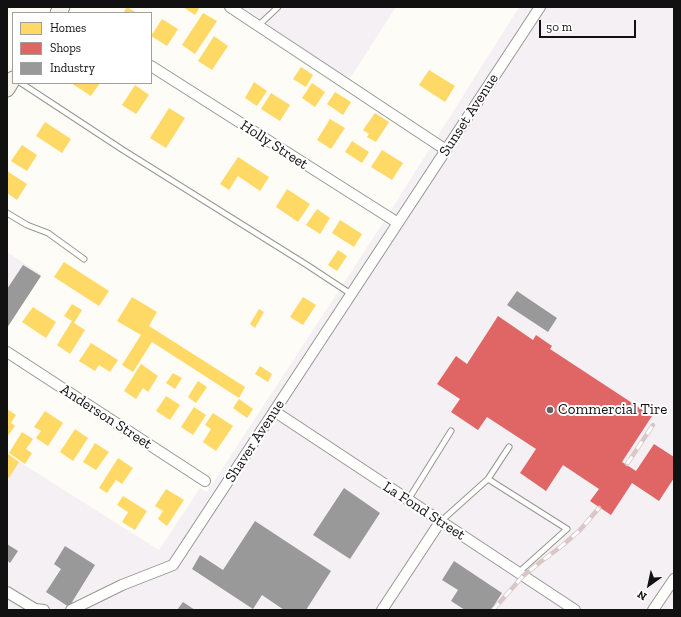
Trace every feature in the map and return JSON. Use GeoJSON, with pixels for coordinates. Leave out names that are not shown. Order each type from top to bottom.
{"type":"FeatureCollection","features":[{"type":"Feature","properties":{"kind":"street"},"geometry":{"type":"LineString","coordinates":[[230,7],[446,150]]}},
{"type":"Feature","properties":{"kind":"street","name":"Sunset Avenue"},"geometry":{"type":"LineString","coordinates":[[398,224],[540,7]]}},
{"type":"Feature","properties":{"kind":"street","name":"Holly Street"},"geometry":{"type":"LineString","coordinates":[[152,67],[398,224]]}},
{"type":"Feature","properties":{"kind":"street","name":"Shaver Avenue"},"geometry":{"type":"LineString","coordinates":[[71,610],[122,585],[173,566],[398,224]]}},
{"type":"Feature","properties":{"kind":"street","name":"Anderson Street"},"geometry":{"type":"LineString","coordinates":[[7,352],[206,481]]}},
{"type":"Feature","properties":{"kind":"street","name":"La Fond Street"},"geometry":{"type":"LineString","coordinates":[[274,412],[575,610]]}},
{"type":"Feature","properties":{"kind":"street"},"geometry":{"type":"LineString","coordinates":[[382,610],[440,522]]}},
{"type":"Feature","properties":{"kind":"street"},"geometry":{"type":"LineString","coordinates":[[653,610],[674,579]]}},
{"type":"Feature","properties":{"kind":"street"},"geometry":{"type":"LineString","coordinates":[[7,592],[35,609],[44,610]]}},
{"type":"Feature","properties":{"kind":"lane"},"geometry":{"type":"LineString","coordinates":[[258,26],[278,7]]}},
{"type":"Feature","properties":{"kind":"lane"},"geometry":{"type":"LineString","coordinates":[[23,84],[123,150],[351,294]]}},
{"type":"Feature","properties":{"kind":"lane"},"geometry":{"type":"LineString","coordinates":[[7,213],[27,225],[48,233],[84,259]]}},
{"type":"Feature","properties":{"kind":"lane"},"geometry":{"type":"LineString","coordinates":[[408,500],[451,432]]}},
{"type":"Feature","properties":{"kind":"lane"},"geometry":{"type":"LineString","coordinates":[[440,522],[488,479],[509,448]]}},
{"type":"Feature","properties":{"kind":"lane"},"geometry":{"type":"LineString","coordinates":[[488,479],[567,529],[518,573]]}},
{"type":"Feature","properties":{"kind":"shaded area"},"geometry":{"type":"Polygon","coordinates":[[[243,7],[396,7],[349,80],[243,7]]]}},
{"type":"Feature","properties":{"kind":"shaded area"},"geometry":{"type":"Polygon","coordinates":[[[519,7],[674,7],[674,610],[7,610],[7,454],[159,550],[200,488],[207,492],[381,226],[519,7]]]}},
{"type":"Feature","properties":{"kind":"shaded area"},"geometry":{"type":"Polygon","coordinates":[[[7,252],[41,274],[7,326],[7,252]]]}},
{"type":"Feature","properties":{"kind":"building: Homes"},"geometry":{"type":"Polygon","coordinates":[[[127,7],[135,12],[124,12],[127,7]]]}},
{"type":"Feature","properties":{"kind":"building: Homes"},"geometry":{"type":"Polygon","coordinates":[[[183,7],[200,7],[195,15],[183,7]]]}},
{"type":"Feature","properties":{"kind":"building: Homes"},"geometry":{"type":"Polygon","coordinates":[[[203,13],[217,21],[195,54],[182,45],[203,13]]]}},
{"type":"Feature","properties":{"kind":"building: Homes"},"geometry":{"type":"Polygon","coordinates":[[[162,19],[178,29],[167,46],[152,37],[162,19]]]}},
{"type":"Feature","properties":{"kind":"building: Homes"},"geometry":{"type":"Polygon","coordinates":[[[214,36],[228,46],[212,70],[198,61],[214,36]]]}},
{"type":"Feature","properties":{"kind":"building: Homes"},"geometry":{"type":"Polygon","coordinates":[[[301,67],[313,75],[306,87],[293,79],[301,67]]]}},
{"type":"Feature","properties":{"kind":"building: Homes"},"geometry":{"type":"Polygon","coordinates":[[[429,70],[455,86],[445,102],[419,85],[429,70]]]}},
{"type":"Feature","properties":{"kind":"building: Homes"},"geometry":{"type":"Polygon","coordinates":[[[254,82],[267,91],[257,106],[245,98],[254,82]]]}},
{"type":"Feature","properties":{"kind":"building: Homes"},"geometry":{"type":"Polygon","coordinates":[[[312,83],[325,92],[315,107],[302,98],[312,83]]]}},
{"type":"Feature","properties":{"kind":"building: Homes"},"geometry":{"type":"Polygon","coordinates":[[[73,84],[99,84],[91,96],[73,84]]]}},
{"type":"Feature","properties":{"kind":"building: Homes"},"geometry":{"type":"Polygon","coordinates":[[[135,85],[149,95],[136,114],[122,105],[135,85]]]}},
{"type":"Feature","properties":{"kind":"building: Homes"},"geometry":{"type":"Polygon","coordinates":[[[335,92],[351,102],[343,115],[327,104],[335,92]]]}},
{"type":"Feature","properties":{"kind":"building: Homes"},"geometry":{"type":"Polygon","coordinates":[[[271,93],[290,105],[280,121],[261,109],[271,93]]]}},
{"type":"Feature","properties":{"kind":"building: Homes"},"geometry":{"type":"Polygon","coordinates":[[[169,108],[185,118],[166,148],[150,138],[169,108]]]}},
{"type":"Feature","properties":{"kind":"building: Homes"},"geometry":{"type":"Polygon","coordinates":[[[375,113],[389,122],[376,142],[367,137],[369,134],[363,130],[375,113]]]}},
{"type":"Feature","properties":{"kind":"building: Homes"},"geometry":{"type":"Polygon","coordinates":[[[330,119],[345,128],[331,149],[317,140],[330,119]]]}},
{"type":"Feature","properties":{"kind":"building: Homes"},"geometry":{"type":"Polygon","coordinates":[[[45,122],[71,139],[62,153],[36,136],[45,122]]]}},
{"type":"Feature","properties":{"kind":"building: Homes"},"geometry":{"type":"Polygon","coordinates":[[[352,141],[369,152],[362,163],[345,152],[352,141]]]}},
{"type":"Feature","properties":{"kind":"building: Homes"},"geometry":{"type":"Polygon","coordinates":[[[22,145],[37,155],[27,171],[11,161],[22,145]]]}},
{"type":"Feature","properties":{"kind":"building: Homes"},"geometry":{"type":"Polygon","coordinates":[[[382,150],[403,163],[392,180],[371,167],[382,150]]]}},
{"type":"Feature","properties":{"kind":"building: Homes"},"geometry":{"type":"Polygon","coordinates":[[[238,157],[269,177],[260,191],[238,176],[229,190],[220,184],[238,157]]]}},
{"type":"Feature","properties":{"kind":"building: Homes"},"geometry":{"type":"Polygon","coordinates":[[[7,171],[27,184],[17,200],[7,193],[7,171]]]}},
{"type":"Feature","properties":{"kind":"building: Homes"},"geometry":{"type":"Polygon","coordinates":[[[287,189],[310,204],[298,222],[276,207],[287,189]]]}},
{"type":"Feature","properties":{"kind":"building: Homes"},"geometry":{"type":"Polygon","coordinates":[[[317,209],[330,218],[320,234],[306,225],[317,209]]]}},
{"type":"Feature","properties":{"kind":"building: Homes"},"geometry":{"type":"Polygon","coordinates":[[[340,220],[362,234],[354,247],[332,233],[340,220]]]}},
{"type":"Feature","properties":{"kind":"building: Homes"},"geometry":{"type":"Polygon","coordinates":[[[338,250],[347,256],[337,271],[328,265],[338,250]]]}},
{"type":"Feature","properties":{"kind":"building: Homes"},"geometry":{"type":"Polygon","coordinates":[[[64,262],[109,291],[99,306],[54,277],[64,262]]]}},
{"type":"Feature","properties":{"kind":"building: Homes"},"geometry":{"type":"Polygon","coordinates":[[[132,297],[157,312],[149,326],[245,387],[239,398],[152,342],[133,372],[122,365],[141,335],[117,321],[132,297]]]}},
{"type":"Feature","properties":{"kind":"building: Homes"},"geometry":{"type":"Polygon","coordinates":[[[303,297],[316,305],[303,325],[290,317],[303,297]]]}},
{"type":"Feature","properties":{"kind":"building: Homes"},"geometry":{"type":"Polygon","coordinates":[[[72,304],[82,310],[74,323],[85,330],[70,354],[57,345],[72,321],[64,316],[72,304]]]}},
{"type":"Feature","properties":{"kind":"building: Homes"},"geometry":{"type":"Polygon","coordinates":[[[33,307],[56,322],[46,338],[22,322],[33,307]]]}},
{"type":"Feature","properties":{"kind":"building: Homes"},"geometry":{"type":"Polygon","coordinates":[[[259,309],[264,312],[255,328],[250,324],[259,309]]]}},
{"type":"Feature","properties":{"kind":"building: Homes"},"geometry":{"type":"Polygon","coordinates":[[[91,343],[118,360],[110,372],[99,365],[95,371],[79,361],[91,343]]]}},
{"type":"Feature","properties":{"kind":"building: Homes"},"geometry":{"type":"Polygon","coordinates":[[[141,364],[158,376],[148,392],[143,388],[136,399],[124,391],[141,364]]]}},
{"type":"Feature","properties":{"kind":"building: Homes"},"geometry":{"type":"Polygon","coordinates":[[[260,366],[272,374],[268,382],[255,374],[260,366]]]}},
{"type":"Feature","properties":{"kind":"building: Homes"},"geometry":{"type":"Polygon","coordinates":[[[173,373],[182,378],[175,389],[166,383],[173,373]]]}},
{"type":"Feature","properties":{"kind":"building: Homes"},"geometry":{"type":"Polygon","coordinates":[[[198,381],[207,387],[196,403],[188,397],[198,381]]]}},
{"type":"Feature","properties":{"kind":"building: Homes"},"geometry":{"type":"Polygon","coordinates":[[[166,396],[180,405],[170,420],[156,411],[166,396]]]}},
{"type":"Feature","properties":{"kind":"building: Homes"},"geometry":{"type":"Polygon","coordinates":[[[239,399],[253,409],[247,418],[233,408],[239,399]]]}},
{"type":"Feature","properties":{"kind":"building: Homes"},"geometry":{"type":"Polygon","coordinates":[[[194,407],[206,415],[193,435],[181,427],[194,407]]]}},
{"type":"Feature","properties":{"kind":"building: Homes"},"geometry":{"type":"Polygon","coordinates":[[[7,409],[16,415],[11,423],[15,426],[7,437],[7,409]]]}},
{"type":"Feature","properties":{"kind":"building: Homes"},"geometry":{"type":"Polygon","coordinates":[[[45,411],[63,423],[48,446],[36,438],[41,431],[34,427],[45,411]]]}},
{"type":"Feature","properties":{"kind":"building: Homes"},"geometry":{"type":"Polygon","coordinates":[[[213,413],[233,426],[216,451],[203,442],[211,429],[205,425],[213,413]]]}},
{"type":"Feature","properties":{"kind":"building: Homes"},"geometry":{"type":"Polygon","coordinates":[[[75,429],[88,438],[73,461],[60,452],[75,429]]]}},
{"type":"Feature","properties":{"kind":"building: Homes"},"geometry":{"type":"Polygon","coordinates":[[[22,432],[33,439],[26,449],[32,453],[25,464],[9,453],[22,432]]]}},
{"type":"Feature","properties":{"kind":"building: Homes"},"geometry":{"type":"Polygon","coordinates":[[[95,443],[109,452],[96,470],[83,462],[95,443]]]}},
{"type":"Feature","properties":{"kind":"building: Homes"},"geometry":{"type":"Polygon","coordinates":[[[8,454],[19,462],[9,478],[7,476],[8,454]]]}},
{"type":"Feature","properties":{"kind":"building: Homes"},"geometry":{"type":"Polygon","coordinates":[[[118,458],[133,468],[122,484],[116,480],[107,493],[99,488],[118,458]]]}},
{"type":"Feature","properties":{"kind":"building: Homes"},"geometry":{"type":"Polygon","coordinates":[[[166,489],[184,500],[167,526],[158,519],[163,511],[155,506],[166,489]]]}},
{"type":"Feature","properties":{"kind":"building: Homes"},"geometry":{"type":"Polygon","coordinates":[[[123,496],[147,511],[135,530],[122,522],[128,512],[117,505],[123,496]]]}},
{"type":"Feature","properties":{"kind":"building: Shops"},"geometry":{"type":"Polygon","coordinates":[[[498,316],[533,340],[536,335],[552,346],[550,349],[652,416],[622,462],[636,471],[654,444],[674,457],[674,478],[659,501],[632,483],[611,515],[590,501],[599,489],[563,465],[546,491],[520,473],[536,449],[487,417],[478,430],[451,412],[460,399],[437,384],[456,356],[467,364],[498,316]]]}},
{"type":"Feature","properties":{"kind":"building: Industry"},"geometry":{"type":"Polygon","coordinates":[[[23,265],[41,276],[7,328],[7,289],[23,265]]]}},
{"type":"Feature","properties":{"kind":"building: Industry"},"geometry":{"type":"Polygon","coordinates":[[[517,291],[557,318],[548,332],[507,305],[517,291]]]}},
{"type":"Feature","properties":{"kind":"building: Industry"},"geometry":{"type":"Polygon","coordinates":[[[344,488],[380,513],[350,559],[313,535],[344,488]]]}},
{"type":"Feature","properties":{"kind":"building: Industry"},"geometry":{"type":"Polygon","coordinates":[[[255,521],[331,571],[306,610],[284,610],[262,595],[253,609],[192,569],[200,555],[223,570],[255,521]]]}},
{"type":"Feature","properties":{"kind":"building: Industry"},"geometry":{"type":"Polygon","coordinates":[[[7,544],[18,551],[10,563],[7,560],[7,544]]]}},
{"type":"Feature","properties":{"kind":"building: Industry"},"geometry":{"type":"Polygon","coordinates":[[[65,546],[95,565],[69,607],[46,592],[61,569],[54,564],[65,546]]]}},
{"type":"Feature","properties":{"kind":"building: Industry"},"geometry":{"type":"Polygon","coordinates":[[[454,561],[502,593],[491,610],[465,610],[451,601],[458,590],[442,580],[454,561]]]}},
{"type":"Feature","properties":{"kind":"building: Industry"},"geometry":{"type":"Polygon","coordinates":[[[183,602],[195,610],[177,610],[183,602]]]}},
{"type":"Feature","properties":{"kind":"railway"},"geometry":{"type":"LineString","coordinates":[[627,464],[653,425]]}},
{"type":"Feature","properties":{"kind":"railway"},"geometry":{"type":"LineString","coordinates":[[493,610],[523,576],[580,530],[599,508]]}},
{"type":"Feature","properties":{"kind":"place","name":"Commercial Tire"},"geometry":{"type":"Point","coordinates":[550,410]}}]}
